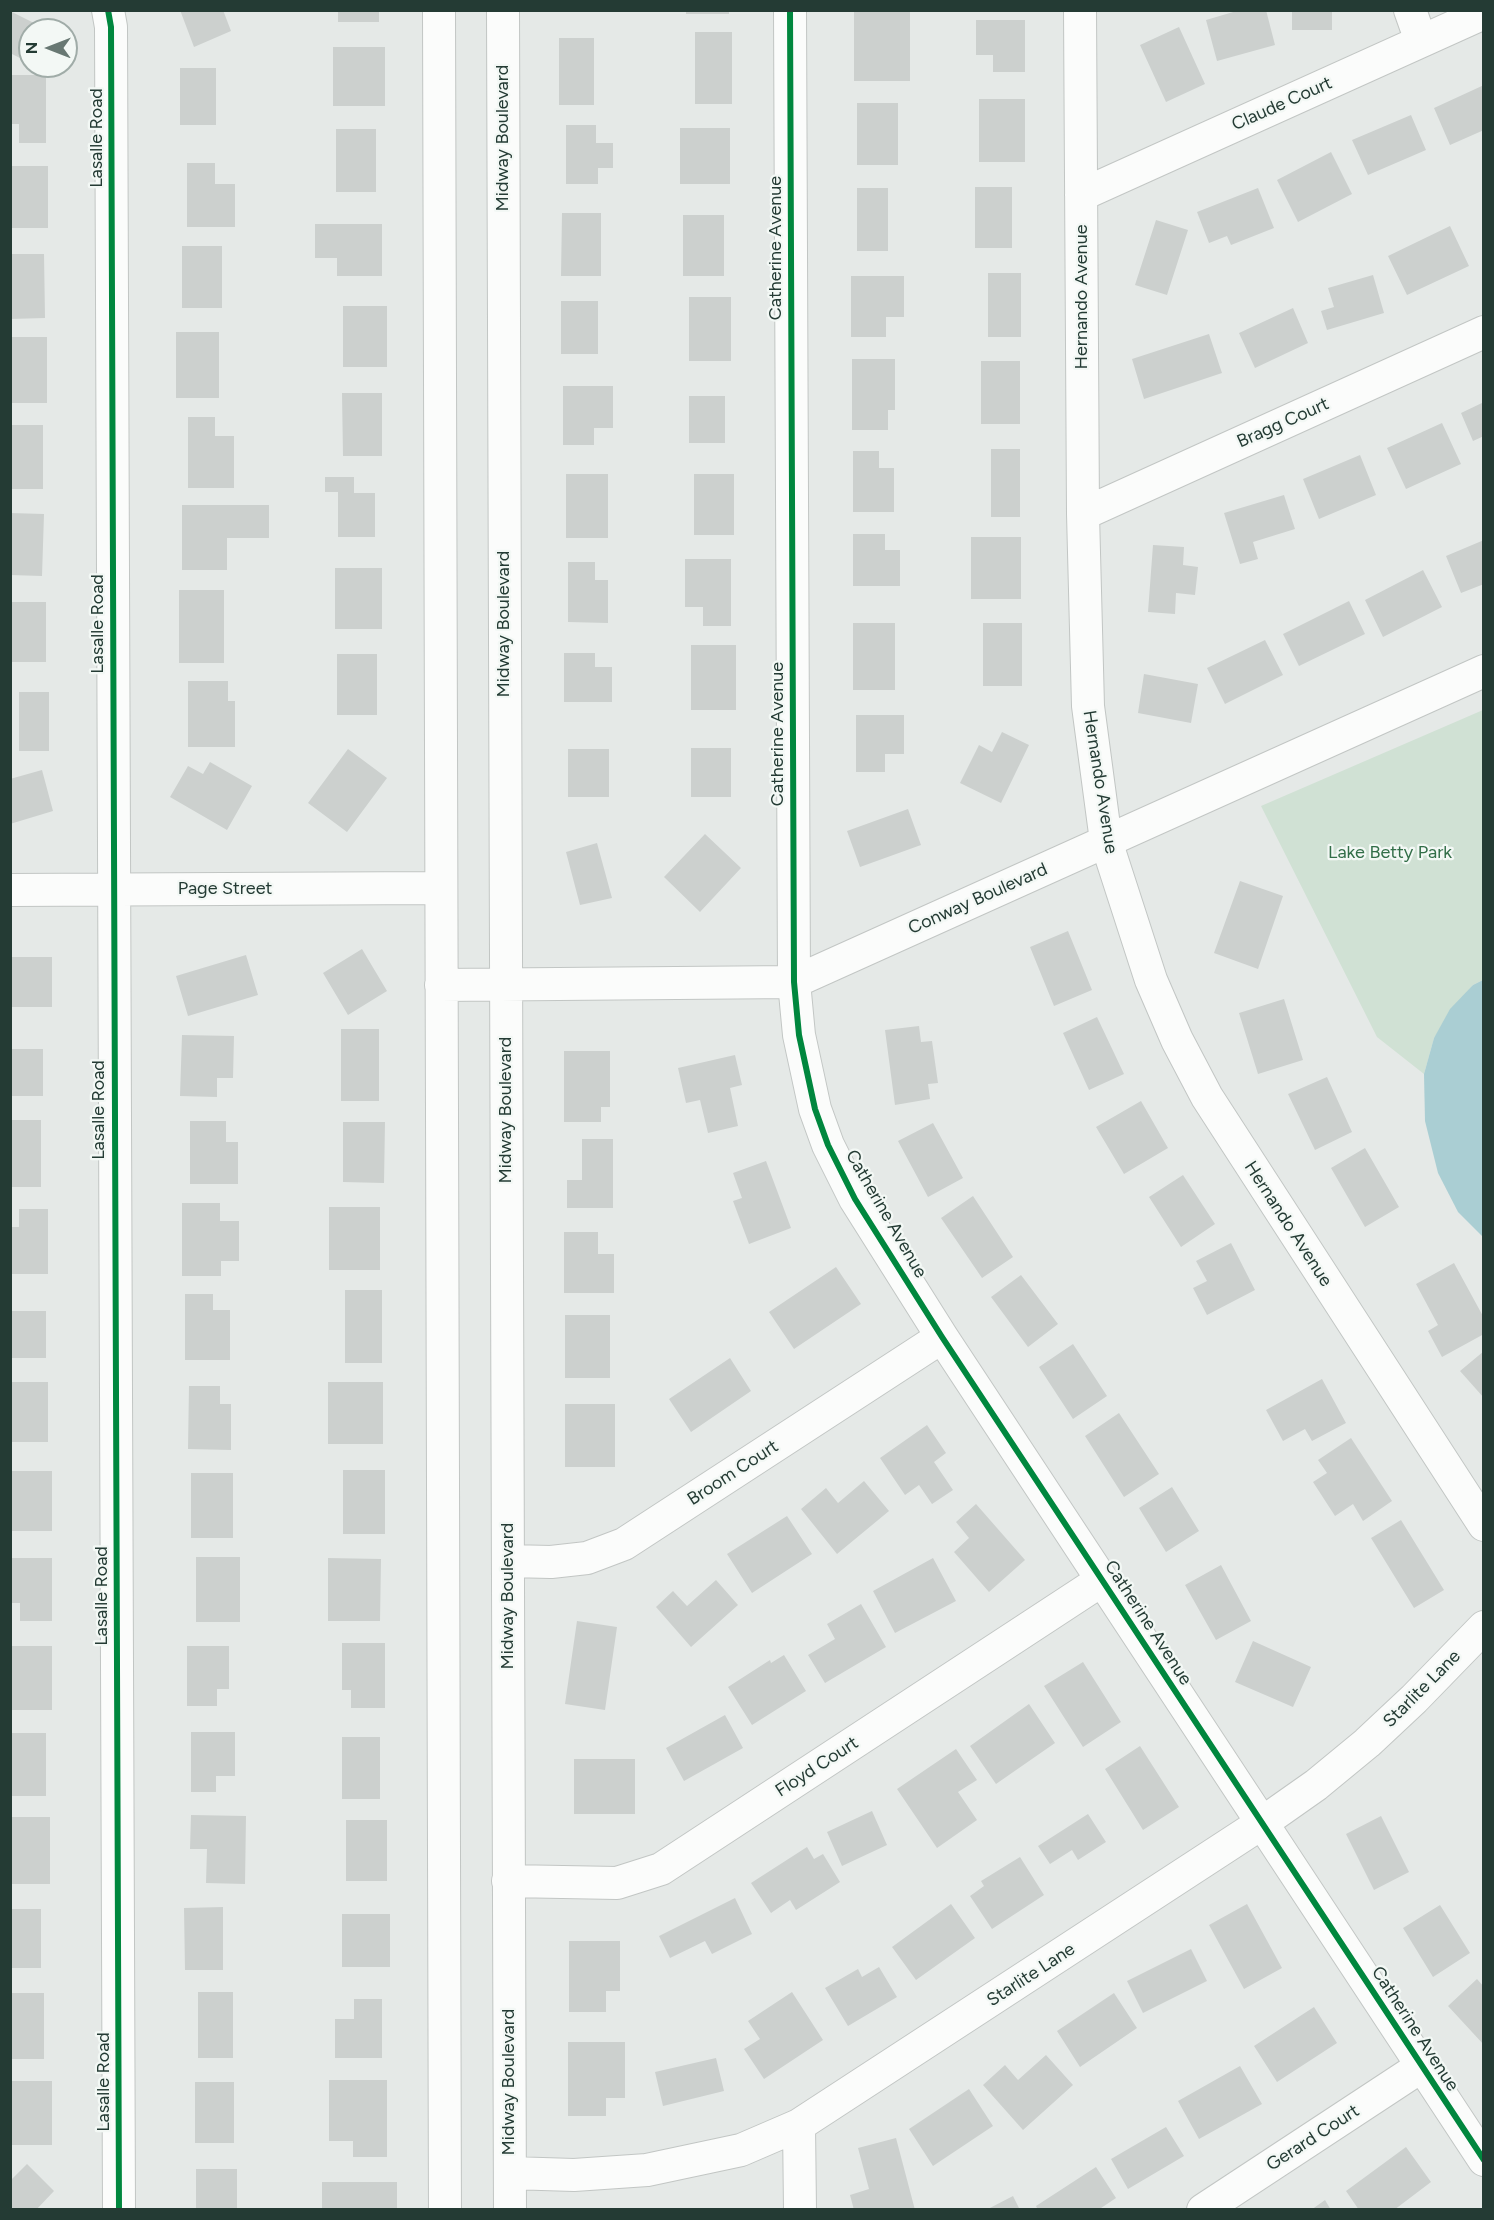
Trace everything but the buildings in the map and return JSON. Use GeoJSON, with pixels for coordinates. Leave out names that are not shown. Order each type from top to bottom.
{"type":"FeatureCollection","features":[{"type":"Feature","properties":{"kind":"street","name":"Lasalle Road"},"geometry":{"type":"LineString","coordinates":[[108,10],[111,27],[120,2210]]}},
{"type":"Feature","properties":{"kind":"street"},"geometry":{"type":"LineString","coordinates":[[440,10],[440,888],[445,2210]]}},
{"type":"Feature","properties":{"kind":"street","name":"Midway Boulevard"},"geometry":{"type":"LineString","coordinates":[[503,10],[510,2210]]}},
{"type":"Feature","properties":{"kind":"street","name":"Catherine Avenue"},"geometry":{"type":"LineString","coordinates":[[790,10],[794,982],[806,1072],[828,1145],[855,1199],[942,1337],[1484,2160]]}},
{"type":"Feature","properties":{"kind":"street","name":"Hernando Avenue"},"geometry":{"type":"LineString","coordinates":[[1080,10],[1083,513],[1088,706],[1106,842],[1151,980],[1207,1097],[1484,1525]]}},
{"type":"Feature","properties":{"kind":"street"},"geometry":{"type":"LineString","coordinates":[[1410,10],[1421,41]]}},
{"type":"Feature","properties":{"kind":"street","name":"Claude Court"},"geometry":{"type":"LineString","coordinates":[[1081,195],[1484,13]]}},
{"type":"Feature","properties":{"kind":"street","name":"Bragg Court"},"geometry":{"type":"LineString","coordinates":[[1083,513],[1484,332]]}},
{"type":"Feature","properties":{"kind":"street","name":"Conway Boulevard"},"geometry":{"type":"LineString","coordinates":[[441,985],[794,982],[1484,671]]}},
{"type":"Feature","properties":{"kind":"street","name":"Page Street"},"geometry":{"type":"LineString","coordinates":[[10,890],[440,888]]}},
{"type":"Feature","properties":{"kind":"street","name":"Broom Court"},"geometry":{"type":"LineString","coordinates":[[508,1562],[551,1562],[587,1558],[624,1544],[942,1337]]}},
{"type":"Feature","properties":{"kind":"street","name":"Floyd Court"},"geometry":{"type":"LineString","coordinates":[[508,1881],[617,1883],[639,1878],[661,1869],[1102,1580]]}},
{"type":"Feature","properties":{"kind":"street","name":"Starlite Lane"},"geometry":{"type":"LineString","coordinates":[[510,2173],[574,2175],[648,2170],[709,2159],[741,2150],[799,2125],[1262,1823],[1316,1785],[1367,1743],[1484,1627]]}},
{"type":"Feature","properties":{"kind":"street","name":"Gerard Court"},"geometry":{"type":"LineString","coordinates":[[1203,2210],[1422,2066]]}},
{"type":"Feature","properties":{"kind":"street"},"geometry":{"type":"LineString","coordinates":[[799,2125],[800,2210]]}},
{"type":"Feature","properties":{"kind":"green space","name":"Lake Betty Park"},"geometry":{"type":"Polygon","coordinates":[[[1483,710],[1483,980],[1473,985],[1434,1038],[1424,1074],[1377,1037],[1261,806],[1483,710]]]}},
{"type":"Feature","properties":{"kind":"water"},"geometry":{"type":"Polygon","coordinates":[[[1483,980],[1483,1237],[1458,1212],[1438,1173],[1425,1121],[1424,1074],[1434,1038],[1450,1009],[1473,985],[1483,980]]]}},
{"type":"Feature","properties":{"kind":"cycle path"},"geometry":{"type":"LineString","coordinates":[[108,10],[111,27],[119,2210]]}},
{"type":"Feature","properties":{"kind":"cycle path"},"geometry":{"type":"LineString","coordinates":[[790,10],[794,982],[799,1035],[815,1109],[828,1145],[855,1199],[942,1337],[1484,2160]]}}]}
